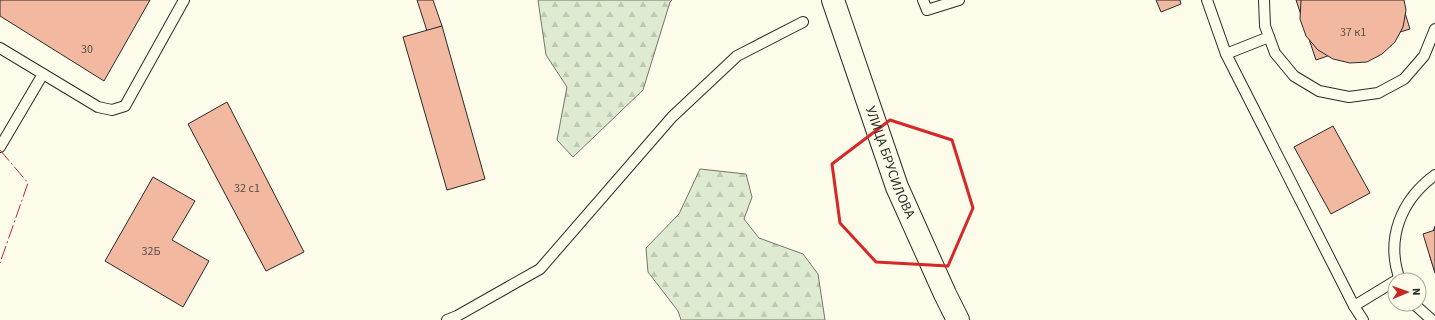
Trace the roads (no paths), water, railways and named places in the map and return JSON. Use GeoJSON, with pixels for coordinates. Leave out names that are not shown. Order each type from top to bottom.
{"type":"FeatureCollection","features":[{"type":"Feature","properties":{"kind":"street","name":"УЛИЦА БРУСИЛОВА"},"geometry":{"type":"LineString","coordinates":[[833,0],[897,187],[958,320]]}},
{"type":"Feature","properties":{"kind":"lane"},"geometry":{"type":"LineString","coordinates":[[0,48],[98,107],[112,110],[125,106],[184,0]]}},
{"type":"Feature","properties":{"kind":"lane"},"geometry":{"type":"LineString","coordinates":[[923,0],[926,10],[959,0]]}},
{"type":"Feature","properties":{"kind":"lane"},"geometry":{"type":"LineString","coordinates":[[1207,0],[1226,54],[1354,306],[1363,320]]}},
{"type":"Feature","properties":{"kind":"lane"},"geometry":{"type":"LineString","coordinates":[[1264,0],[1264,26],[1275,53],[1294,76],[1319,91],[1349,97],[1378,93],[1404,79],[1424,56],[1435,29]]}},
{"type":"Feature","properties":{"kind":"lane"},"geometry":{"type":"LineString","coordinates":[[447,320],[457,316],[540,269],[672,117],[737,56],[803,22]]}},
{"type":"Feature","properties":{"kind":"lane"},"geometry":{"type":"LineString","coordinates":[[1226,54],[1269,36]]}},
{"type":"Feature","properties":{"kind":"lane"},"geometry":{"type":"LineString","coordinates":[[0,147],[43,74]]}},
{"type":"Feature","properties":{"kind":"lane"},"geometry":{"type":"LineString","coordinates":[[1397,272],[1394,250],[1398,221],[1412,195],[1435,175]]}},
{"type":"Feature","properties":{"kind":"lane"},"geometry":{"type":"LineString","coordinates":[[1354,306],[1387,286]]}},
{"type":"Feature","properties":{"kind":"lane"},"geometry":{"type":"LineString","coordinates":[[1423,312],[1432,320]]}}]}
